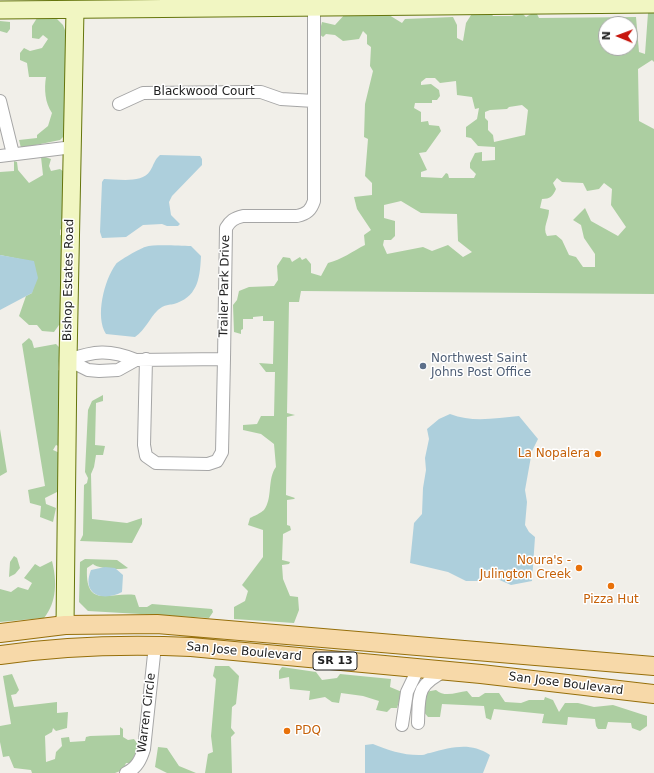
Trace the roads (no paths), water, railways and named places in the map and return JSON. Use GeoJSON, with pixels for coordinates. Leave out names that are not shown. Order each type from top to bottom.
{"type":"FeatureCollection","features":[{"type":"Feature","properties":{"kind":"main road","name":"San Jose Boulevard"},"geometry":{"type":"LineString","coordinates":[[0,633],[65,625],[157,624],[654,666]]}},
{"type":"Feature","properties":{"kind":"main road"},"geometry":{"type":"LineString","coordinates":[[0,647],[56,639],[62,635],[65,625]]}},
{"type":"Feature","properties":{"kind":"main road"},"geometry":{"type":"LineString","coordinates":[[155,645],[157,638],[162,633],[198,634],[208,628]]}},
{"type":"Feature","properties":{"kind":"main road","name":"San Jose Boulevard"},"geometry":{"type":"LineString","coordinates":[[0,655],[87,646],[155,645],[480,674],[654,694]]}},
{"type":"Feature","properties":{"kind":"main road"},"geometry":{"type":"LineString","coordinates":[[331,660],[367,655],[390,656],[403,654],[420,646]]}},
{"type":"Feature","properties":{"kind":"main road"},"geometry":{"type":"LineString","coordinates":[[418,669],[434,660],[462,658],[496,652]]}},
{"type":"Feature","properties":{"kind":"main road"},"geometry":{"type":"LineString","coordinates":[[600,689],[607,697],[654,702]]}},
{"type":"Feature","properties":{"kind":"street"},"geometry":{"type":"LineString","coordinates":[[0,10],[75,5],[314,8],[654,4]]}},
{"type":"Feature","properties":{"kind":"street","name":"Bishop Estates Road"},"geometry":{"type":"LineString","coordinates":[[65,625],[68,360],[75,5]]}},
{"type":"Feature","properties":{"kind":"street","name":"Trailer Park Drive"},"geometry":{"type":"LineString","coordinates":[[224,359],[226,228],[230,221],[236,217],[297,216],[306,214],[314,201],[314,8]]}},
{"type":"Feature","properties":{"kind":"street","name":"Blackwood Court"},"geometry":{"type":"LineString","coordinates":[[119,104],[143,93],[261,92],[288,100],[314,101]]}},
{"type":"Feature","properties":{"kind":"street"},"geometry":{"type":"LineString","coordinates":[[0,101],[13,154]]}},
{"type":"Feature","properties":{"kind":"street"},"geometry":{"type":"LineString","coordinates":[[0,156],[73,147]]}},
{"type":"Feature","properties":{"kind":"street"},"geometry":{"type":"LineString","coordinates":[[68,360],[89,353],[119,353],[141,360],[224,359],[222,452],[217,461],[208,464],[156,463],[146,456],[144,445],[141,360]]}},
{"type":"Feature","properties":{"kind":"street"},"geometry":{"type":"LineString","coordinates":[[68,360],[88,370],[99,371],[118,370],[141,360]]}},
{"type":"Feature","properties":{"kind":"street","name":"Warren Circle"},"geometry":{"type":"LineString","coordinates":[[126,773],[135,767],[141,758],[144,748],[155,645]]}},
{"type":"Feature","properties":{"kind":"street"},"geometry":{"type":"LineString","coordinates":[[402,725],[407,692],[418,669]]}},
{"type":"Feature","properties":{"kind":"street"},"geometry":{"type":"LineString","coordinates":[[418,722],[420,694],[424,684],[445,671]]}},
{"type":"Feature","properties":{"kind":"water"},"geometry":{"type":"Polygon","coordinates":[[[160,155],[200,156],[202,159],[202,165],[172,196],[169,202],[171,215],[180,224],[178,226],[167,226],[162,224],[143,225],[126,237],[102,238],[100,232],[102,182],[104,179],[129,180],[141,178],[150,171],[160,155]]]}},
{"type":"Feature","properties":{"kind":"water"},"geometry":{"type":"Polygon","coordinates":[[[149,246],[191,246],[201,256],[199,277],[194,290],[190,295],[177,303],[160,308],[142,331],[135,337],[106,334],[101,318],[102,299],[108,279],[116,264],[139,250],[149,246]]]}},
{"type":"Feature","properties":{"kind":"water"},"geometry":{"type":"Polygon","coordinates":[[[0,255],[34,261],[38,278],[32,293],[0,310],[0,255]]]}},
{"type":"Feature","properties":{"kind":"water"},"geometry":{"type":"Polygon","coordinates":[[[450,414],[459,417],[476,419],[519,416],[538,439],[532,451],[525,490],[527,502],[525,525],[529,532],[535,537],[532,581],[511,585],[495,578],[486,577],[478,581],[466,581],[448,572],[410,563],[414,523],[422,514],[423,488],[426,470],[425,458],[429,439],[427,429],[439,419],[450,414]]]}},
{"type":"Feature","properties":{"kind":"water"},"geometry":{"type":"Polygon","coordinates":[[[105,567],[115,568],[123,575],[122,592],[115,595],[101,596],[91,591],[89,579],[91,570],[105,567]]]}},
{"type":"Feature","properties":{"kind":"water"},"geometry":{"type":"Polygon","coordinates":[[[373,744],[410,755],[423,755],[446,749],[468,747],[475,748],[490,755],[483,773],[365,773],[365,745],[373,744]]]}},
{"type":"Feature","properties":{"kind":"place","name":"Northwest Saint Johns Post Office"},"geometry":{"type":"Point","coordinates":[423,366]}},
{"type":"Feature","properties":{"kind":"place","name":"La Nopalera"},"geometry":{"type":"Point","coordinates":[598,454]}},
{"type":"Feature","properties":{"kind":"place","name":"Noura's - Julington Creek"},"geometry":{"type":"Point","coordinates":[579,568]}},
{"type":"Feature","properties":{"kind":"place","name":"Pizza Hut"},"geometry":{"type":"Point","coordinates":[611,586]}},
{"type":"Feature","properties":{"kind":"place","name":"PDQ"},"geometry":{"type":"Point","coordinates":[287,731]}}]}
